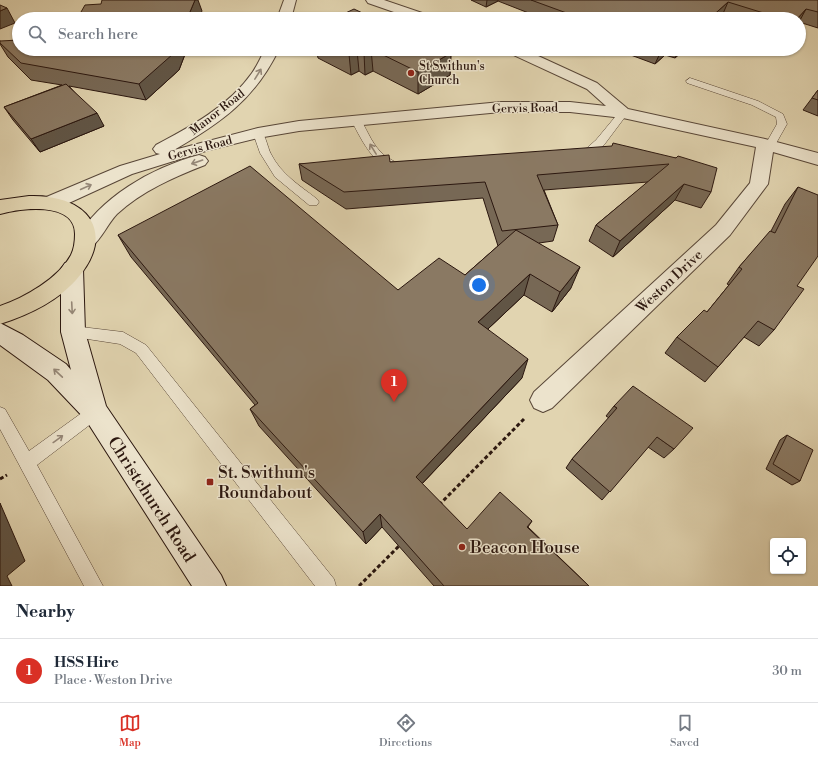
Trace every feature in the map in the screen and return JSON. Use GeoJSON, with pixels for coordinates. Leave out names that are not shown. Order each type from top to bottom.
{"type":"FeatureCollection","features":[{"type":"Feature","properties":{"kind":"main road"},"geometry":{"type":"LineString","coordinates":[[0,190],[8,205],[34,202],[51,203],[66,208],[78,216],[85,227],[85,241],[81,255],[72,269],[55,286],[32,302],[0,315]]}},
{"type":"Feature","properties":{"kind":"street"},"geometry":{"type":"LineString","coordinates":[[286,12],[290,0]]}},
{"type":"Feature","properties":{"kind":"street"},"geometry":{"type":"LineString","coordinates":[[372,0],[406,12]]}},
{"type":"Feature","properties":{"kind":"street","name":"Manor Road"},"geometry":{"type":"LineString","coordinates":[[126,170],[194,132],[242,94],[256,78],[268,56]]}},
{"type":"Feature","properties":{"kind":"street","name":"Gervis Road"},"geometry":{"type":"LineString","coordinates":[[527,56],[592,86],[623,113]]}},
{"type":"Feature","properties":{"kind":"street","name":"Gervis Road"},"geometry":{"type":"LineString","coordinates":[[51,203],[126,170],[204,146],[259,138],[356,120],[501,107],[570,107],[623,113],[768,144],[818,159]]}},
{"type":"Feature","properties":{"kind":"street","name":"Gervis Road"},"geometry":{"type":"LineString","coordinates":[[85,241],[110,210],[144,186],[182,167],[259,138]]}},
{"type":"Feature","properties":{"kind":"street","name":"Weston Drive"},"geometry":{"type":"LineString","coordinates":[[543,400],[723,230],[758,184],[768,144]]}},
{"type":"Feature","properties":{"kind":"street","name":"Christchurch Road"},"geometry":{"type":"LineString","coordinates":[[72,269],[73,332],[95,412]]}},
{"type":"Feature","properties":{"kind":"street","name":"Christchurch Road"},"geometry":{"type":"LineString","coordinates":[[0,334],[15,342],[57,372],[95,412],[210,586]]}},
{"type":"Feature","properties":{"kind":"lane"},"geometry":{"type":"LineString","coordinates":[[690,81],[755,103],[780,116],[782,124],[768,144]]}},
{"type":"Feature","properties":{"kind":"lane"},"geometry":{"type":"LineString","coordinates":[[573,159],[580,158],[592,152],[623,113]]}},
{"type":"Feature","properties":{"kind":"lane"},"geometry":{"type":"LineString","coordinates":[[356,120],[376,153],[385,163],[400,166]]}},
{"type":"Feature","properties":{"kind":"lane"},"geometry":{"type":"LineString","coordinates":[[259,138],[279,175],[313,202]]}},
{"type":"Feature","properties":{"kind":"lane"},"geometry":{"type":"LineString","coordinates":[[73,332],[123,338],[140,349],[327,586]]}},
{"type":"Feature","properties":{"kind":"lane"},"geometry":{"type":"LineString","coordinates":[[26,463],[95,412]]}},
{"type":"Feature","properties":{"kind":"lane"},"geometry":{"type":"LineString","coordinates":[[0,414],[94,586]]}},
{"type":"Feature","properties":{"kind":"path"},"geometry":{"type":"LineString","coordinates":[[437,507],[543,400]]}},
{"type":"Feature","properties":{"kind":"path"},"geometry":{"type":"LineString","coordinates":[[359,586],[404,541]]}},
{"type":"Feature","properties":{"kind":"building"},"geometry":{"type":"Polygon","coordinates":[[[102,0],[195,0],[190,12],[81,12],[85,5],[101,4],[102,0]]]}},
{"type":"Feature","properties":{"kind":"building"},"geometry":{"type":"Polygon","coordinates":[[[531,0],[818,0],[818,12],[806,9],[803,12],[760,12],[728,2],[717,12],[564,12],[531,0]]]}},
{"type":"Feature","properties":{"kind":"building"},"geometry":{"type":"Polygon","coordinates":[[[0,5],[7,8],[0,11],[0,5]]]}},
{"type":"Feature","properties":{"kind":"building"},"geometry":{"type":"Polygon","coordinates":[[[354,9],[360,12],[348,12],[354,9]]]}},
{"type":"Feature","properties":{"kind":"building"},"geometry":{"type":"Polygon","coordinates":[[[12,40],[12,54],[0,43],[0,41],[12,40]]]}},
{"type":"Feature","properties":{"kind":"building"},"geometry":{"type":"Polygon","coordinates":[[[14,56],[171,56],[139,84],[21,63],[14,56]]]}},
{"type":"Feature","properties":{"kind":"building"},"geometry":{"type":"Polygon","coordinates":[[[385,56],[446,56],[418,72],[385,56]]]}},
{"type":"Feature","properties":{"kind":"building"},"geometry":{"type":"Polygon","coordinates":[[[66,84],[97,113],[31,139],[4,107],[66,84]]]}},
{"type":"Feature","properties":{"kind":"building"},"geometry":{"type":"Polygon","coordinates":[[[818,90],[818,100],[812,98],[818,90]]]}},
{"type":"Feature","properties":{"kind":"building"},"geometry":{"type":"Polygon","coordinates":[[[613,143],[676,158],[678,156],[717,168],[711,192],[684,184],[620,241],[596,225],[669,164],[537,175],[558,225],[502,231],[485,182],[344,192],[299,164],[389,155],[390,162],[612,146],[613,143]]]}},
{"type":"Feature","properties":{"kind":"building"},"geometry":{"type":"Polygon","coordinates":[[[250,166],[398,290],[439,258],[465,275],[516,230],[580,267],[560,292],[530,274],[478,322],[528,359],[416,477],[467,529],[500,492],[532,521],[527,527],[589,586],[444,586],[380,514],[363,532],[250,409],[258,403],[118,235],[250,166]]]}},
{"type":"Feature","properties":{"kind":"building"},"geometry":{"type":"Polygon","coordinates":[[[798,187],[818,195],[818,256],[797,286],[804,289],[774,330],[758,321],[718,367],[677,337],[704,310],[707,312],[742,269],[739,267],[770,231],[775,233],[798,187]]]}},
{"type":"Feature","properties":{"kind":"building"},"geometry":{"type":"Polygon","coordinates":[[[633,386],[693,428],[674,449],[657,437],[610,492],[572,459],[617,408],[614,406],[633,386]]]}},
{"type":"Feature","properties":{"kind":"building"},"geometry":{"type":"Polygon","coordinates":[[[787,435],[813,450],[800,481],[773,464],[787,435]]]}},
{"type":"Feature","properties":{"kind":"place","name":"St Swithun's Church"},"geometry":{"type":"Point","coordinates":[411,73]}},
{"type":"Feature","properties":{"kind":"place","name":"HSS Hire"},"geometry":{"type":"Point","coordinates":[394,402]}},
{"type":"Feature","properties":{"kind":"place","name":"St. Swithun's Roundabout"},"geometry":{"type":"Point","coordinates":[210,482]}},
{"type":"Feature","properties":{"kind":"place","name":"Beacon House"},"geometry":{"type":"Point","coordinates":[462,547]}}]}
